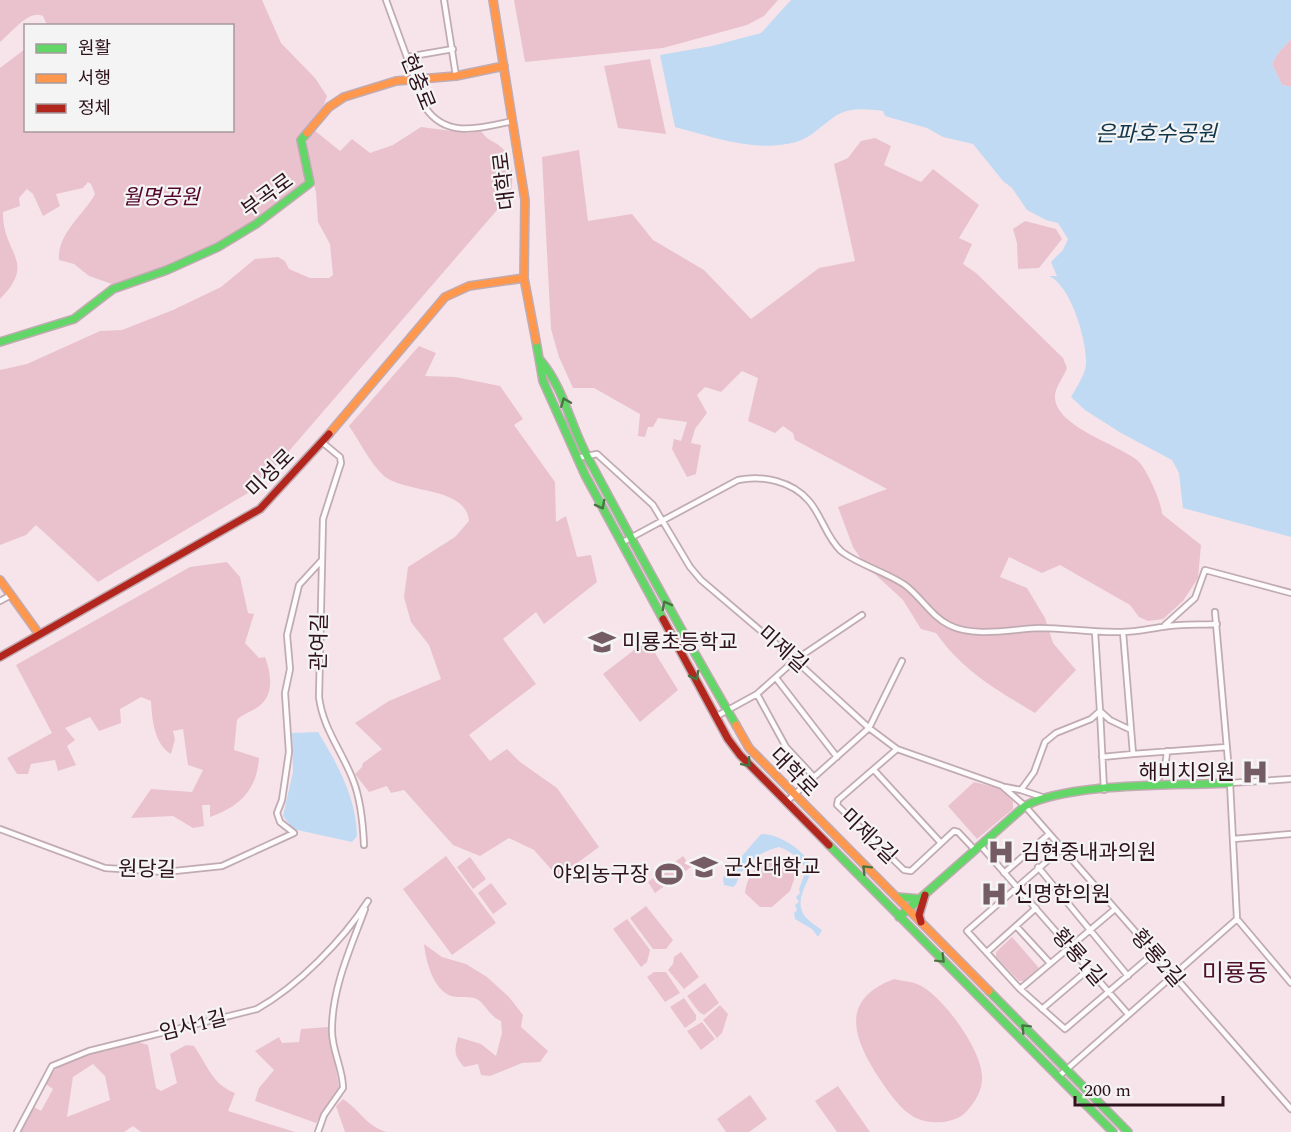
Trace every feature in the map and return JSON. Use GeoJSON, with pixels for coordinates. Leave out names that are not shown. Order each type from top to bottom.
{"type":"FeatureCollection","features":[{"type":"Feature","properties":{"kind":"street","name":"현충로"},"geometry":{"type":"LineString","coordinates":[[386,0],[425,107],[441,125],[469,128],[513,122]]}},
{"type":"Feature","properties":{"kind":"street"},"geometry":{"type":"LineString","coordinates":[[444,0],[456,76]]}},
{"type":"Feature","properties":{"kind":"street","name":"대학로"},"geometry":{"type":"LineString","coordinates":[[493,0],[525,200],[524,278],[543,381],[577,458],[621,543],[740,755],[1113,1132]]}},
{"type":"Feature","properties":{"kind":"street"},"geometry":{"type":"LineString","coordinates":[[408,57],[453,50]]}},
{"type":"Feature","properties":{"kind":"street","name":"부곡로"},"geometry":{"type":"LineString","coordinates":[[0,342],[74,319],[113,289],[189,261],[238,235],[310,183],[301,140],[334,102],[396,81],[456,76],[504,66]]}},
{"type":"Feature","properties":{"kind":"street","name":"미성로"},"geometry":{"type":"LineString","coordinates":[[0,657],[260,509],[322,442],[445,297],[469,286],[524,278]]}},
{"type":"Feature","properties":{"kind":"street","name":"대학로"},"geometry":{"type":"LineString","coordinates":[[540,359],[554,377],[586,455],[748,748],[1128,1132]]}},
{"type":"Feature","properties":{"kind":"street","name":"관여길"},"geometry":{"type":"LineString","coordinates":[[322,442],[340,456],[341,464],[328,496],[323,519],[319,697],[325,725],[353,778],[358,795],[364,845]]}},
{"type":"Feature","properties":{"kind":"street","name":"미제길"},"geometry":{"type":"LineString","coordinates":[[586,455],[592,453],[603,458],[648,499],[701,580],[795,660],[869,728],[897,750],[1002,786],[1025,806]]}},
{"type":"Feature","properties":{"kind":"street"},"geometry":{"type":"LineString","coordinates":[[577,458],[586,455]]}},
{"type":"Feature","properties":{"kind":"street"},"geometry":{"type":"LineString","coordinates":[[621,543],[738,480],[751,477],[773,480],[791,486],[809,501],[823,528],[841,551],[889,574],[908,587],[934,615],[950,626],[978,631],[1074,627],[1095,632],[1123,632],[1164,626],[1217,624]]}},
{"type":"Feature","properties":{"kind":"street","name":"원당길"},"geometry":{"type":"LineString","coordinates":[[0,829],[105,868],[165,872],[222,866],[294,833],[280,822],[277,813],[282,800],[289,752],[285,693],[290,669],[287,635],[299,585],[321,561]]}},
{"type":"Feature","properties":{"kind":"street"},"geometry":{"type":"LineString","coordinates":[[1164,626],[1195,598],[1205,570],[1291,593]]}},
{"type":"Feature","properties":{"kind":"street"},"geometry":{"type":"LineString","coordinates":[[0,580],[39,634]]}},
{"type":"Feature","properties":{"kind":"street"},"geometry":{"type":"LineString","coordinates":[[0,601],[11,595]]}},
{"type":"Feature","properties":{"kind":"street"},"geometry":{"type":"LineString","coordinates":[[1215,612],[1230,783],[1237,919],[1291,983]]}},
{"type":"Feature","properties":{"kind":"street"},"geometry":{"type":"LineString","coordinates":[[717,716],[757,694],[795,660],[862,615]]}},
{"type":"Feature","properties":{"kind":"street"},"geometry":{"type":"LineString","coordinates":[[1095,632],[1104,790]]}},
{"type":"Feature","properties":{"kind":"street"},"geometry":{"type":"LineString","coordinates":[[1123,632],[1133,754]]}},
{"type":"Feature","properties":{"kind":"street"},"geometry":{"type":"LineString","coordinates":[[786,802],[869,728],[902,661]]}},
{"type":"Feature","properties":{"kind":"street"},"geometry":{"type":"LineString","coordinates":[[776,678],[837,757]]}},
{"type":"Feature","properties":{"kind":"street"},"geometry":{"type":"LineString","coordinates":[[757,694],[786,747],[814,777]]}},
{"type":"Feature","properties":{"kind":"street"},"geometry":{"type":"LineString","coordinates":[[1100,711],[1110,720],[1131,730]]}},
{"type":"Feature","properties":{"kind":"street"},"geometry":{"type":"LineString","coordinates":[[1021,790],[1034,772],[1045,742],[1056,733],[1091,719],[1100,711]]}},
{"type":"Feature","properties":{"kind":"street"},"geometry":{"type":"LineString","coordinates":[[1102,758],[1227,747]]}},
{"type":"Feature","properties":{"kind":"street","name":"미제2길"},"geometry":{"type":"LineString","coordinates":[[897,750],[838,800],[837,806],[904,870],[911,871],[941,843]]}},
{"type":"Feature","properties":{"kind":"street"},"geometry":{"type":"LineString","coordinates":[[1144,787],[1155,783],[1163,772],[1167,751]]}},
{"type":"Feature","properties":{"kind":"street"},"geometry":{"type":"LineString","coordinates":[[874,770],[941,843],[954,831],[978,849]]}},
{"type":"Feature","properties":{"kind":"street"},"geometry":{"type":"LineString","coordinates":[[899,917],[1025,806],[1042,797],[1144,787],[1291,779]]}},
{"type":"Feature","properties":{"kind":"street"},"geometry":{"type":"LineString","coordinates":[[1002,786],[1042,797]]}},
{"type":"Feature","properties":{"kind":"street","name":"황룡2길"},"geometry":{"type":"LineString","coordinates":[[1025,806],[1291,1109]]}},
{"type":"Feature","properties":{"kind":"street"},"geometry":{"type":"LineString","coordinates":[[1004,873],[1049,834]]}},
{"type":"Feature","properties":{"kind":"street"},"geometry":{"type":"LineString","coordinates":[[1233,839],[1291,834]]}},
{"type":"Feature","properties":{"kind":"street"},"geometry":{"type":"LineString","coordinates":[[1062,848],[967,931],[1020,989],[1065,1029],[1154,953]]}},
{"type":"Feature","properties":{"kind":"street","name":"황룡1길"},"geometry":{"type":"LineString","coordinates":[[978,849],[1016,886],[1128,1014]]}},
{"type":"Feature","properties":{"kind":"street"},"geometry":{"type":"LineString","coordinates":[[1038,867],[1128,975]]}},
{"type":"Feature","properties":{"kind":"street"},"geometry":{"type":"LineString","coordinates":[[892,895],[906,900],[923,897]]}},
{"type":"Feature","properties":{"kind":"street"},"geometry":{"type":"LineString","coordinates":[[922,925],[919,915],[923,897]]}},
{"type":"Feature","properties":{"kind":"street","name":"임사1길"},"geometry":{"type":"LineString","coordinates":[[17,1132],[52,1066],[89,1051],[257,1009],[280,995],[330,947],[368,901],[343,971],[333,1008],[331,1030],[343,1088],[324,1115],[318,1132]]}},
{"type":"Feature","properties":{"kind":"street"},"geometry":{"type":"LineString","coordinates":[[987,952],[1036,908]]}},
{"type":"Feature","properties":{"kind":"street"},"geometry":{"type":"LineString","coordinates":[[1020,989],[1048,962],[1115,909]]}},
{"type":"Feature","properties":{"kind":"street"},"geometry":{"type":"LineString","coordinates":[[1058,1077],[1237,919]]}},
{"type":"Feature","properties":{"kind":"street"},"geometry":{"type":"LineString","coordinates":[[1016,926],[1048,962]]}},
{"type":"Feature","properties":{"kind":"street"},"geometry":{"type":"LineString","coordinates":[[1042,1009],[1089,969]]}},
{"type":"Feature","properties":{"kind":"green space","name":"월명공원"},"geometry":{"type":"Polygon","coordinates":[[[0,0],[262,0],[281,43],[315,78],[327,96],[322,110],[301,135],[307,181],[304,186],[243,231],[189,259],[118,286],[89,276],[74,264],[59,260],[62,241],[95,194],[91,184],[88,182],[83,188],[56,194],[60,206],[43,216],[33,194],[27,189],[19,198],[20,206],[3,212],[7,238],[17,266],[11,286],[0,299],[0,68],[24,50],[24,132],[234,132],[234,24],[47,24],[43,16],[38,15],[26,19],[0,42],[0,0]]]}},
{"type":"Feature","properties":{"kind":"green space"},"geometry":{"type":"Polygon","coordinates":[[[514,0],[778,0],[764,16],[747,25],[663,48],[525,62],[514,0]]]}},
{"type":"Feature","properties":{"kind":"green space"},"geometry":{"type":"Polygon","coordinates":[[[1291,39],[1291,87],[1282,85],[1272,64],[1278,53],[1291,39]]]}},
{"type":"Feature","properties":{"kind":"green space"},"geometry":{"type":"Polygon","coordinates":[[[650,59],[666,134],[618,128],[604,66],[650,59]]]}},
{"type":"Feature","properties":{"kind":"green space"},"geometry":{"type":"Polygon","coordinates":[[[421,127],[468,133],[481,131],[503,149],[509,158],[512,178],[510,195],[258,487],[98,582],[36,525],[26,535],[0,545],[0,370],[27,364],[100,331],[122,330],[173,310],[221,287],[255,259],[278,257],[285,261],[289,269],[310,278],[329,278],[333,275],[330,244],[318,222],[316,193],[306,149],[307,139],[314,130],[340,151],[352,139],[370,153],[393,145],[421,127]]]}},
{"type":"Feature","properties":{"kind":"green space"},"geometry":{"type":"Polygon","coordinates":[[[875,138],[891,146],[884,165],[921,182],[933,169],[979,205],[959,238],[972,244],[963,264],[976,273],[1063,358],[1067,368],[1055,398],[1058,408],[1066,418],[1089,434],[1137,460],[1153,486],[1162,514],[1201,545],[1198,578],[1183,601],[1163,619],[1148,621],[1139,617],[1130,605],[1060,565],[1042,573],[1009,557],[1000,577],[1027,588],[1045,618],[1053,643],[1076,670],[1035,713],[969,669],[936,633],[921,629],[903,600],[865,565],[853,547],[838,507],[887,489],[795,440],[793,433],[783,426],[775,433],[748,421],[758,378],[742,371],[721,392],[705,387],[697,395],[707,413],[695,429],[691,443],[701,445],[696,474],[687,477],[672,449],[674,439],[681,441],[687,422],[658,418],[653,427],[648,427],[645,437],[638,436],[640,414],[594,388],[573,388],[559,357],[551,329],[542,157],[579,150],[588,221],[632,214],[653,240],[704,270],[751,319],[819,268],[855,261],[834,164],[848,158],[861,141],[875,138]]]}},
{"type":"Feature","properties":{"kind":"green space"},"geometry":{"type":"Polygon","coordinates":[[[1025,221],[1056,229],[1062,239],[1039,268],[1018,269],[1017,243],[1013,229],[1025,221]]]}},
{"type":"Feature","properties":{"kind":"green space"},"geometry":{"type":"Polygon","coordinates":[[[419,346],[436,353],[425,376],[455,377],[500,386],[523,419],[514,425],[555,482],[556,522],[566,516],[577,557],[591,555],[597,582],[544,624],[536,612],[503,639],[536,684],[469,735],[490,761],[507,749],[520,762],[557,788],[599,847],[558,877],[534,850],[509,838],[480,856],[453,845],[404,790],[391,793],[387,786],[369,792],[355,774],[363,763],[382,749],[355,723],[389,701],[441,679],[429,645],[411,622],[404,597],[408,567],[455,537],[469,521],[465,510],[458,502],[447,496],[406,486],[384,476],[349,426],[419,346]]]}},
{"type":"Feature","properties":{"kind":"green space"},"geometry":{"type":"Polygon","coordinates":[[[227,562],[240,577],[248,613],[254,614],[245,643],[259,658],[265,657],[270,677],[269,690],[263,702],[237,720],[234,750],[259,758],[255,779],[245,796],[230,808],[210,817],[210,805],[202,805],[204,826],[193,828],[173,816],[131,818],[151,789],[192,792],[203,770],[188,765],[183,729],[173,731],[175,739],[171,754],[165,750],[155,731],[151,701],[141,697],[120,709],[121,723],[99,731],[90,717],[65,728],[75,740],[67,746],[76,765],[58,771],[55,760],[31,764],[28,774],[17,774],[7,758],[52,733],[16,665],[190,567],[227,562]]]}},
{"type":"Feature","properties":{"kind":"green space"},"geometry":{"type":"Polygon","coordinates":[[[647,640],[678,690],[640,722],[603,674],[647,640]]]}},
{"type":"Feature","properties":{"kind":"green space"},"geometry":{"type":"Polygon","coordinates":[[[974,782],[1002,789],[1013,801],[1013,809],[977,839],[948,806],[974,782]]]}},
{"type":"Feature","properties":{"kind":"green space"},"geometry":{"type":"Polygon","coordinates":[[[446,856],[496,923],[452,955],[403,889],[446,856]]]}},
{"type":"Feature","properties":{"kind":"green space","name":"야외농구장"},"geometry":{"type":"Polygon","coordinates":[[[683,856],[691,867],[655,893],[648,882],[683,856]]]}},
{"type":"Feature","properties":{"kind":"green space"},"geometry":{"type":"Polygon","coordinates":[[[470,857],[486,879],[473,889],[457,867],[470,857]]]}},
{"type":"Feature","properties":{"kind":"green space"},"geometry":{"type":"Polygon","coordinates":[[[783,858],[792,865],[796,874],[790,891],[772,907],[760,907],[745,893],[749,878],[762,864],[783,858]]]}},
{"type":"Feature","properties":{"kind":"green space"},"geometry":{"type":"Polygon","coordinates":[[[491,883],[507,904],[493,914],[478,893],[491,883]]]}},
{"type":"Feature","properties":{"kind":"green space"},"geometry":{"type":"Polygon","coordinates":[[[646,906],[673,940],[666,949],[653,949],[630,918],[646,906]]]}},
{"type":"Feature","properties":{"kind":"green space"},"geometry":{"type":"Polygon","coordinates":[[[627,919],[650,950],[647,962],[641,967],[613,929],[627,919]]]}},
{"type":"Feature","properties":{"kind":"green space"},"geometry":{"type":"Polygon","coordinates":[[[1012,937],[1039,968],[1024,981],[1019,981],[996,957],[996,952],[1012,937]]]}},
{"type":"Feature","properties":{"kind":"green space"},"geometry":{"type":"Polygon","coordinates":[[[424,944],[442,957],[466,964],[487,977],[509,997],[523,1015],[521,1027],[548,1051],[540,1062],[522,1063],[490,1076],[481,1075],[478,1064],[464,1067],[456,1053],[458,1037],[481,1044],[496,1056],[502,1033],[501,1021],[478,1000],[471,997],[451,996],[439,987],[429,967],[424,944]]]}},
{"type":"Feature","properties":{"kind":"green space"},"geometry":{"type":"Polygon","coordinates":[[[681,952],[699,977],[684,989],[668,970],[673,964],[674,957],[681,952]]]}},
{"type":"Feature","properties":{"kind":"green space"},"geometry":{"type":"Polygon","coordinates":[[[654,972],[666,972],[680,993],[665,1002],[647,977],[654,972]]]}},
{"type":"Feature","properties":{"kind":"green space"},"geometry":{"type":"Polygon","coordinates":[[[894,979],[912,982],[927,989],[948,1010],[975,1051],[982,1075],[980,1090],[970,1107],[956,1119],[928,1122],[910,1115],[886,1089],[863,1049],[856,1021],[858,1009],[865,998],[876,988],[894,979]]]}},
{"type":"Feature","properties":{"kind":"green space"},"geometry":{"type":"Polygon","coordinates":[[[705,983],[719,1003],[704,1015],[687,996],[705,983]]]}},
{"type":"Feature","properties":{"kind":"green space"},"geometry":{"type":"Polygon","coordinates":[[[684,998],[696,1015],[696,1020],[685,1028],[670,1007],[684,998]]]}},
{"type":"Feature","properties":{"kind":"green space"},"geometry":{"type":"Polygon","coordinates":[[[720,1005],[728,1014],[722,1033],[717,1038],[703,1020],[720,1005]]]}},
{"type":"Feature","properties":{"kind":"green space"},"geometry":{"type":"Polygon","coordinates":[[[702,1022],[715,1039],[701,1050],[687,1031],[702,1022]]]}},
{"type":"Feature","properties":{"kind":"green space"},"geometry":{"type":"Polygon","coordinates":[[[329,1027],[339,1088],[316,1123],[255,1101],[259,1088],[274,1070],[255,1051],[279,1037],[282,1043],[299,1042],[301,1029],[329,1027]]]}},
{"type":"Feature","properties":{"kind":"green space"},"geometry":{"type":"Polygon","coordinates":[[[135,1041],[148,1045],[156,1088],[161,1091],[177,1083],[170,1054],[186,1045],[194,1046],[211,1074],[221,1085],[235,1093],[228,1111],[295,1132],[141,1132],[133,1126],[124,1132],[17,1132],[32,1106],[41,1111],[53,1089],[44,1083],[60,1066],[84,1055],[135,1041]],[[93,1064],[73,1077],[67,1117],[110,1100],[105,1076],[93,1064]]]}},
{"type":"Feature","properties":{"kind":"green space"},"geometry":{"type":"Polygon","coordinates":[[[838,1086],[870,1132],[837,1132],[815,1101],[838,1086]]]}},
{"type":"Feature","properties":{"kind":"green space"},"geometry":{"type":"Polygon","coordinates":[[[750,1095],[767,1119],[749,1132],[726,1132],[717,1119],[750,1095]]]}},
{"type":"Feature","properties":{"kind":"green space"},"geometry":{"type":"Polygon","coordinates":[[[343,1099],[374,1127],[387,1132],[345,1132],[336,1106],[343,1099]]]}},
{"type":"Feature","properties":{"kind":"water","name":"은파호수공원"},"geometry":{"type":"Polygon","coordinates":[[[791,0],[1291,0],[1291,39],[1278,53],[1272,64],[1282,85],[1291,87],[1291,537],[1183,508],[1179,473],[1172,460],[1121,433],[1085,410],[1071,397],[1086,367],[1084,341],[1070,301],[1057,281],[1049,276],[1057,276],[1051,262],[1063,250],[1068,239],[1058,223],[1046,220],[1027,210],[1012,188],[1003,181],[973,144],[943,137],[927,128],[885,116],[883,111],[870,110],[852,110],[840,114],[807,138],[780,145],[750,145],[675,127],[660,55],[712,46],[761,33],[791,0]]]}},
{"type":"Feature","properties":{"kind":"water"},"geometry":{"type":"Polygon","coordinates":[[[318,732],[345,782],[356,822],[357,836],[352,842],[293,829],[283,816],[293,772],[292,733],[318,732]]]}},
{"type":"Feature","properties":{"kind":"water"},"geometry":{"type":"Polygon","coordinates":[[[761,834],[782,839],[797,848],[807,859],[811,870],[802,894],[801,908],[804,915],[822,930],[818,937],[812,929],[795,919],[794,913],[797,910],[795,905],[799,902],[796,897],[800,893],[799,889],[806,870],[788,851],[779,847],[767,851],[747,865],[733,887],[724,885],[723,878],[761,834]]]}},
{"type":"Feature","properties":{"kind":"traffic: fast"},"geometry":{"type":"LineString","coordinates":[[0,342],[74,319],[113,289],[167,270],[218,247],[256,224],[310,183],[301,140],[307,133]]}},
{"type":"Feature","properties":{"kind":"traffic: fast"},"geometry":{"type":"LineString","coordinates":[[536,341],[543,381],[585,475],[663,619]]}},
{"type":"Feature","properties":{"kind":"traffic: fast"},"geometry":{"type":"LineString","coordinates":[[541,361],[556,383],[581,444],[605,490],[736,725]]}},
{"type":"Feature","properties":{"kind":"traffic: fast"},"geometry":{"type":"LineString","coordinates":[[899,917],[1025,806],[1045,798],[1095,789],[1230,783]]}},
{"type":"Feature","properties":{"kind":"traffic: fast"},"geometry":{"type":"LineString","coordinates":[[829,845],[1113,1132]]}},
{"type":"Feature","properties":{"kind":"traffic: fast"},"geometry":{"type":"LineString","coordinates":[[897,897],[921,899]]}},
{"type":"Feature","properties":{"kind":"traffic: fast"},"geometry":{"type":"LineString","coordinates":[[989,991],[1128,1132]]}},
{"type":"Feature","properties":{"kind":"traffic: slow"},"geometry":{"type":"LineString","coordinates":[[493,0],[525,200],[524,278],[536,341]]}},
{"type":"Feature","properties":{"kind":"traffic: slow"},"geometry":{"type":"LineString","coordinates":[[307,133],[329,107],[344,97],[396,81],[456,76],[504,66]]}},
{"type":"Feature","properties":{"kind":"traffic: slow"},"geometry":{"type":"LineString","coordinates":[[329,434],[445,297],[469,286],[524,278]]}},
{"type":"Feature","properties":{"kind":"traffic: slow"},"geometry":{"type":"LineString","coordinates":[[0,580],[39,634]]}},
{"type":"Feature","properties":{"kind":"traffic: slow"},"geometry":{"type":"LineString","coordinates":[[736,725],[749,748],[989,991]]}},
{"type":"Feature","properties":{"kind":"traffic: jam"},"geometry":{"type":"LineString","coordinates":[[0,657],[260,509],[329,434]]}},
{"type":"Feature","properties":{"kind":"traffic: jam"},"geometry":{"type":"LineString","coordinates":[[663,619],[728,739],[740,755],[829,845]]}},
{"type":"Feature","properties":{"kind":"traffic: jam"},"geometry":{"type":"LineString","coordinates":[[921,922],[919,915],[925,895]]}},
{"type":"Feature","properties":{"kind":"place","name":"미룡초등학교"},"geometry":{"type":"Point","coordinates":[602,642]}},
{"type":"Feature","properties":{"kind":"place","name":"해비치의원"},"geometry":{"type":"Point","coordinates":[1255,772]}},
{"type":"Feature","properties":{"kind":"place","name":"김현중내과의원"},"geometry":{"type":"Point","coordinates":[1001,852]}},
{"type":"Feature","properties":{"kind":"place","name":"군산대학교"},"geometry":{"type":"Point","coordinates":[704,867]}},
{"type":"Feature","properties":{"kind":"place","name":"야외농구장"},"geometry":{"type":"Point","coordinates":[669,874]}},
{"type":"Feature","properties":{"kind":"place","name":"신명한의원"},"geometry":{"type":"Point","coordinates":[994,894]}},
{"type":"Feature","properties":{"kind":"district","name":"미룡동"},"geometry":{"type":"Point","coordinates":[1235,973]}}]}
